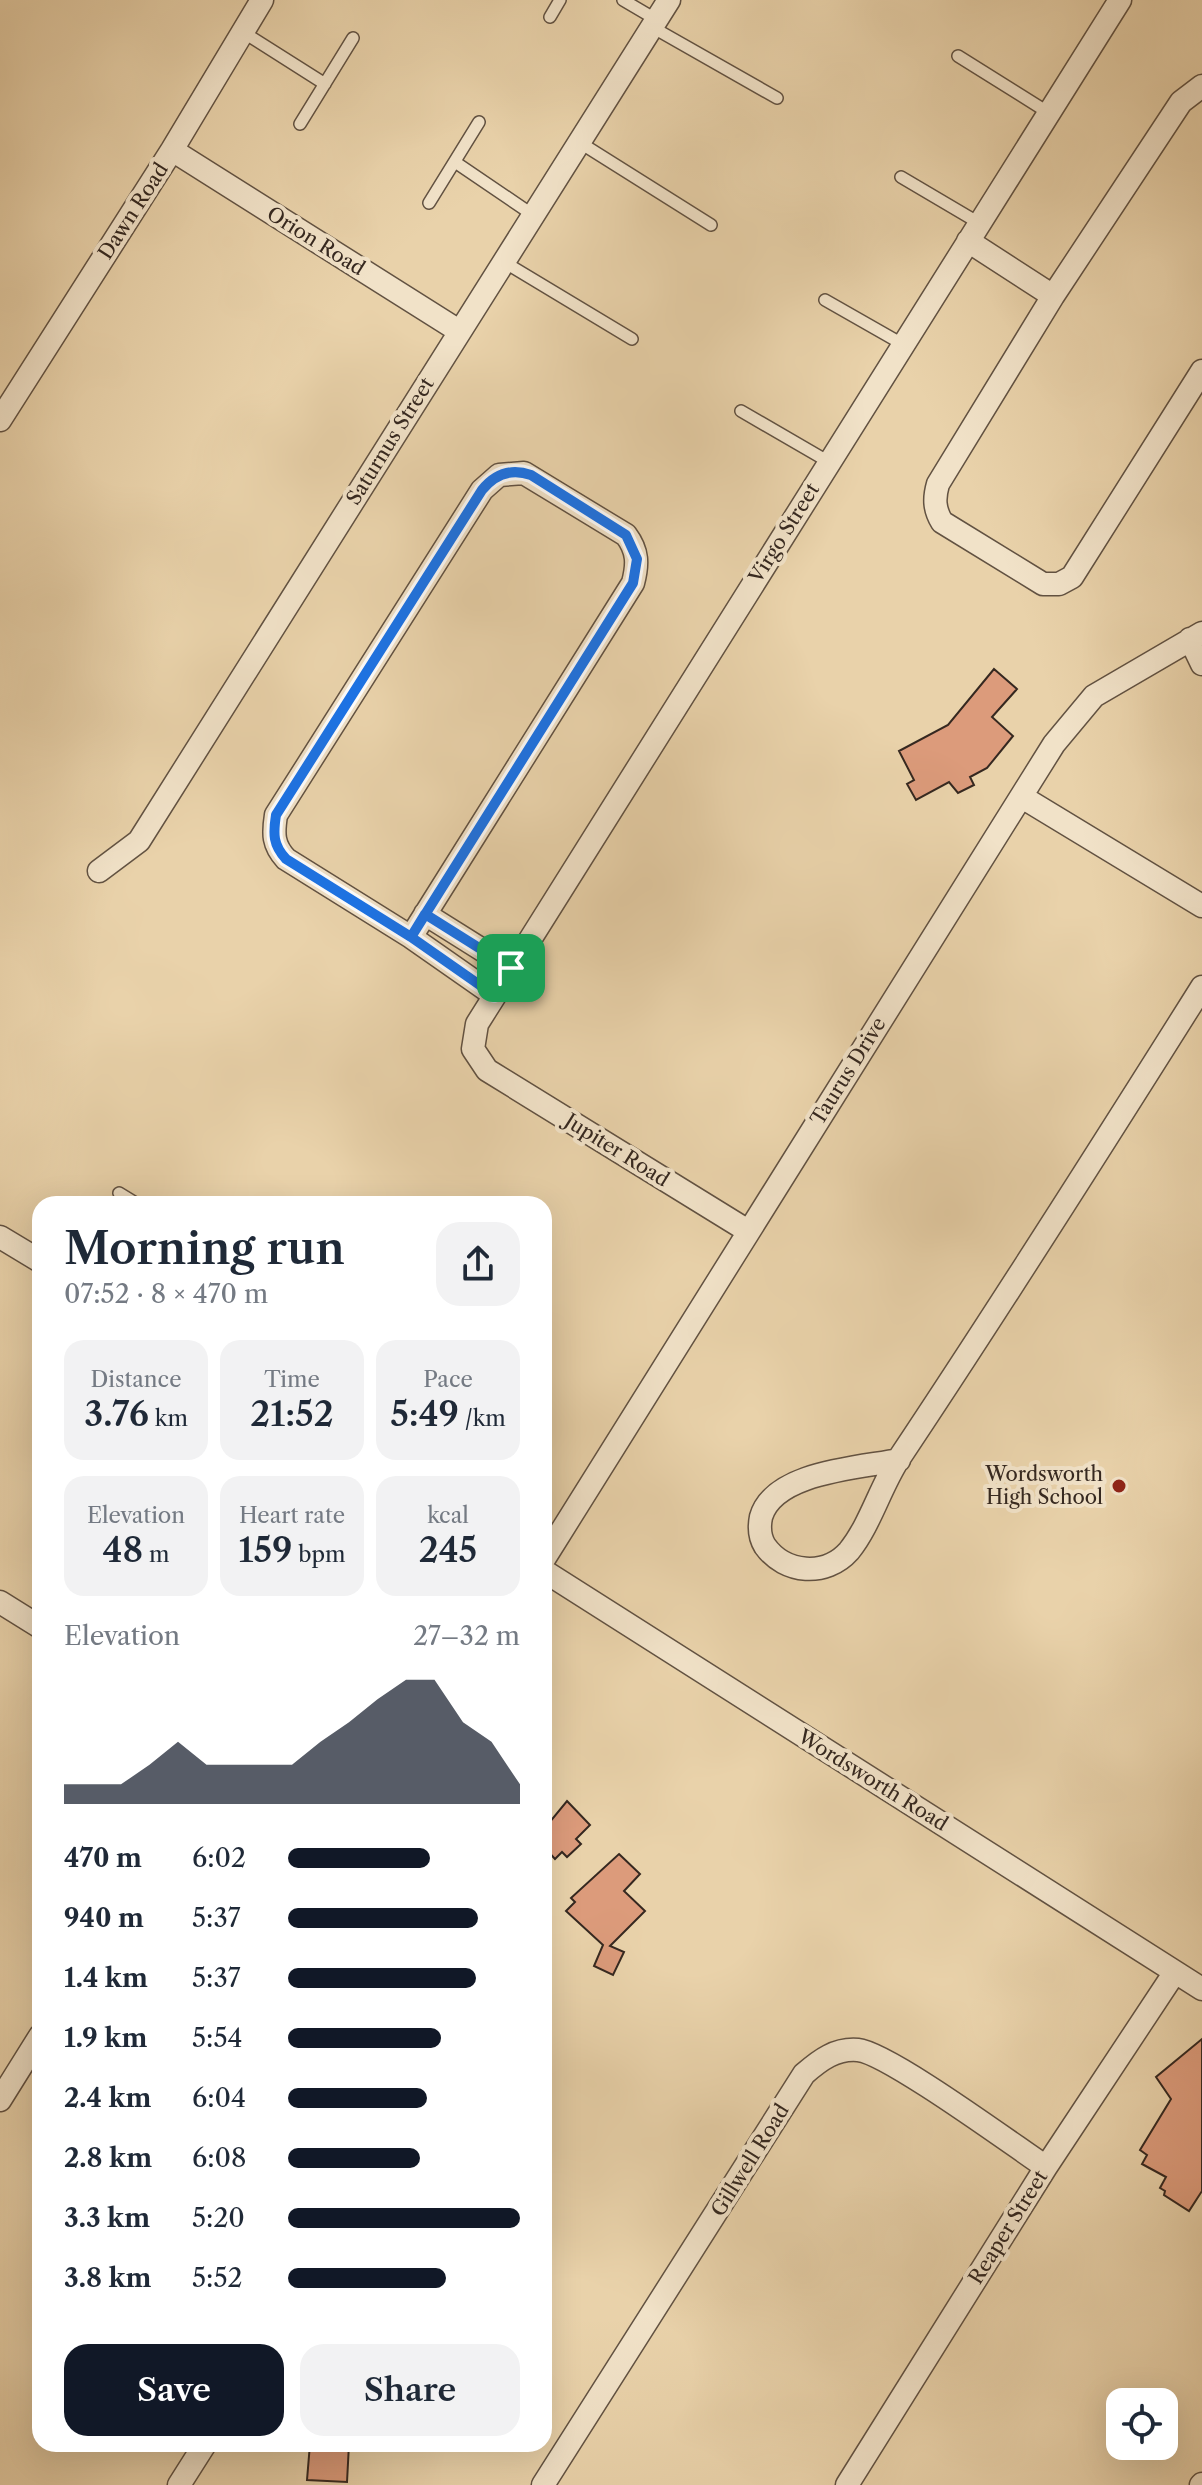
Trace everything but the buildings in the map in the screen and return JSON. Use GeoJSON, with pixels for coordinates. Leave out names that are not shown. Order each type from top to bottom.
{"type":"FeatureCollection","features":[{"type":"Feature","properties":{"kind":"street","name":"Dawn Road"},"geometry":{"type":"LineString","coordinates":[[0,420],[172,150],[262,0]]}},
{"type":"Feature","properties":{"kind":"street","name":"Saturnus Street"},"geometry":{"type":"LineString","coordinates":[[99,871],[139,841],[669,0]]}},
{"type":"Feature","properties":{"kind":"street","name":"Virgo Street"},"geometry":{"type":"LineString","coordinates":[[487,1070],[479,1062],[473,1038],[477,1024],[494,995],[1120,0]]}},
{"type":"Feature","properties":{"kind":"street"},"geometry":{"type":"LineString","coordinates":[[1202,86],[1181,102],[1053,296],[938,484],[935,501],[942,522],[1043,584],[1059,584],[1072,577],[1202,371]]}},
{"type":"Feature","properties":{"kind":"street","name":"Orion Road"},"geometry":{"type":"LineString","coordinates":[[172,150],[459,331]]}},
{"type":"Feature","properties":{"kind":"street"},"geometry":{"type":"LineString","coordinates":[[974,232],[1053,296]]}},
{"type":"Feature","properties":{"kind":"street"},"geometry":{"type":"LineString","coordinates":[[411,937],[633,583],[637,568],[635,551],[626,535],[524,473],[499,475],[482,490],[276,815],[275,846],[286,859],[411,937],[494,995]]}},
{"type":"Feature","properties":{"kind":"street"},"geometry":{"type":"LineString","coordinates":[[1196,636],[1202,664]]}},
{"type":"Feature","properties":{"kind":"street","name":"Taurus Drive"},"geometry":{"type":"LineString","coordinates":[[552,1546],[1054,744],[1094,696],[1196,636]]}},
{"type":"Feature","properties":{"kind":"street"},"geometry":{"type":"LineString","coordinates":[[1022,797],[1202,906]]}},
{"type":"Feature","properties":{"kind":"street"},"geometry":{"type":"LineString","coordinates":[[425,914],[511,968]]}},
{"type":"Feature","properties":{"kind":"street"},"geometry":{"type":"LineString","coordinates":[[899,1460],[800,1481],[779,1491],[765,1504],[759,1526],[763,1543],[772,1554],[812,1571],[830,1565],[849,1551],[899,1460],[1006,1299],[1202,987]]}},
{"type":"Feature","properties":{"kind":"street","name":"Jupiter Road"},"geometry":{"type":"LineString","coordinates":[[487,1070],[748,1231]]}},
{"type":"Feature","properties":{"kind":"street"},"geometry":{"type":"LineString","coordinates":[[0,1237],[32,1256]]}},
{"type":"Feature","properties":{"kind":"street","name":"Wordsworth Road"},"geometry":{"type":"LineString","coordinates":[[552,1576],[1202,1989]]}},
{"type":"Feature","properties":{"kind":"street"},"geometry":{"type":"LineString","coordinates":[[0,1602],[32,1622]]}},
{"type":"Feature","properties":{"kind":"street","name":"Reaper Street"},"geometry":{"type":"LineString","coordinates":[[847,2485],[1046,2167],[1175,1972]]}},
{"type":"Feature","properties":{"kind":"street"},"geometry":{"type":"LineString","coordinates":[[0,2100],[32,2049]]}},
{"type":"Feature","properties":{"kind":"street","name":"Gillwell Road"},"geometry":{"type":"LineString","coordinates":[[543,2485],[804,2074],[818,2061],[848,2050],[881,2057],[1046,2167]]}},
{"type":"Feature","properties":{"kind":"street"},"geometry":{"type":"LineString","coordinates":[[179,2485],[200,2452]]}},
{"type":"Feature","properties":{"kind":"lane"},"geometry":{"type":"LineString","coordinates":[[550,17],[560,0]]}},
{"type":"Feature","properties":{"kind":"lane"},"geometry":{"type":"LineString","coordinates":[[623,0],[654,24],[777,98]]}},
{"type":"Feature","properties":{"kind":"lane"},"geometry":{"type":"LineString","coordinates":[[243,32],[325,84]]}},
{"type":"Feature","properties":{"kind":"lane"},"geometry":{"type":"LineString","coordinates":[[300,124],[353,38]]}},
{"type":"Feature","properties":{"kind":"lane"},"geometry":{"type":"LineString","coordinates":[[958,56],[1049,113]]}},
{"type":"Feature","properties":{"kind":"lane"},"geometry":{"type":"LineString","coordinates":[[429,203],[479,122]]}},
{"type":"Feature","properties":{"kind":"lane"},"geometry":{"type":"LineString","coordinates":[[579,142],[711,225]]}},
{"type":"Feature","properties":{"kind":"lane"},"geometry":{"type":"LineString","coordinates":[[455,162],[533,215]]}},
{"type":"Feature","properties":{"kind":"lane"},"geometry":{"type":"LineString","coordinates":[[901,177],[974,232]]}},
{"type":"Feature","properties":{"kind":"lane"},"geometry":{"type":"LineString","coordinates":[[504,262],[632,339]]}},
{"type":"Feature","properties":{"kind":"lane"},"geometry":{"type":"LineString","coordinates":[[825,300],[904,345]]}},
{"type":"Feature","properties":{"kind":"lane"},"geometry":{"type":"LineString","coordinates":[[741,411],[829,462]]}},
{"type":"Feature","properties":{"kind":"lane"},"geometry":{"type":"LineString","coordinates":[[119,1193],[124,1196]]}},
{"type":"Feature","properties":{"kind":"place","name":"Wordsworth High School"},"geometry":{"type":"Point","coordinates":[1119,1486]}},
{"type":"Feature","properties":{"kind":"route"},"geometry":{"type":"LineString","coordinates":[[511,968],[425,914],[411,937],[286,859],[275,846],[274,828],[276,815],[482,490],[495,477],[517,472],[531,475],[626,535],[635,551],[637,568],[633,583],[411,937],[494,995],[511,968]]}}]}
